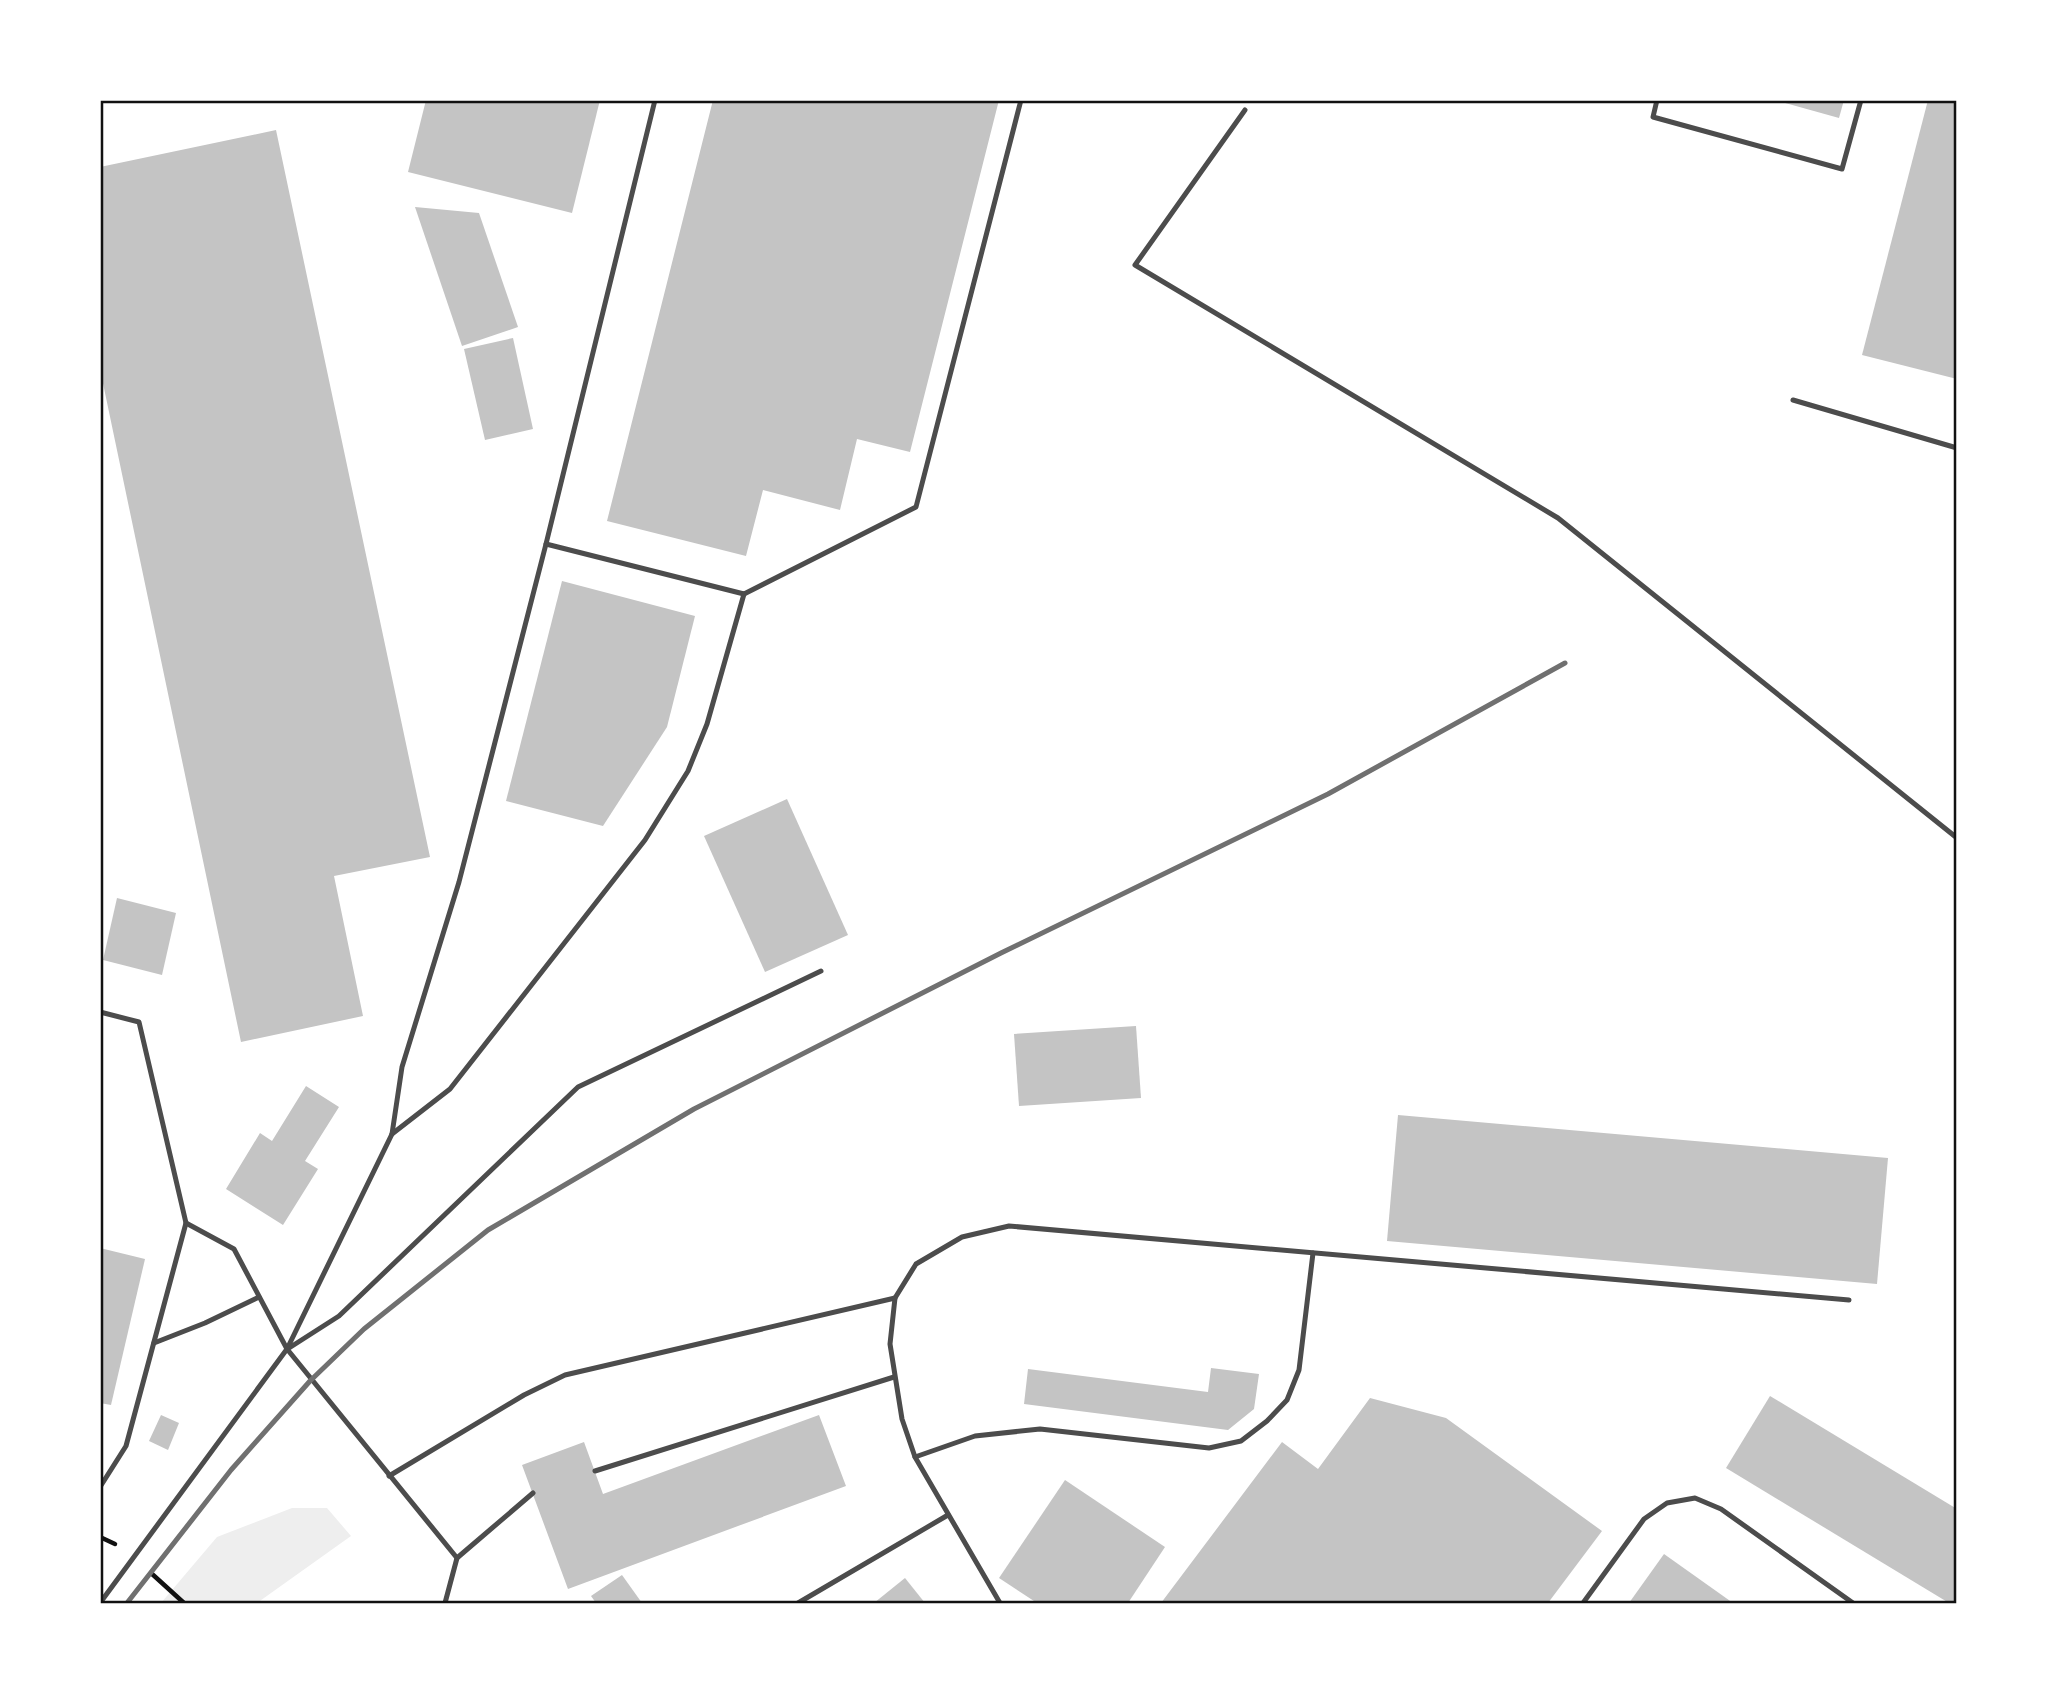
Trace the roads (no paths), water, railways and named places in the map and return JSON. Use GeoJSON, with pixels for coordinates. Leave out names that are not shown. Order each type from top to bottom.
{"type":"FeatureCollection","features":[{"type":"Feature","properties":{"kind":"lane"},"geometry":{"type":"LineString","coordinates":[[100,1603],[287,1349],[392,1134],[402,1067],[459,882],[546,544],[655,100]]}},
{"type":"Feature","properties":{"kind":"lane"},"geometry":{"type":"LineString","coordinates":[[546,544],[744,594],[916,507],[1021,100]]}},
{"type":"Feature","properties":{"kind":"lane"},"geometry":{"type":"LineString","coordinates":[[1657,100],[1653,117],[1842,169],[1861,100]]}},
{"type":"Feature","properties":{"kind":"lane"},"geometry":{"type":"LineString","coordinates":[[1245,110],[1135,265],[1558,518],[1957,838]]}},
{"type":"Feature","properties":{"kind":"lane"},"geometry":{"type":"LineString","coordinates":[[1793,400],[1957,448]]}},
{"type":"Feature","properties":{"kind":"lane"},"geometry":{"type":"LineString","coordinates":[[392,1134],[450,1089],[645,840],[688,771],[698,748],[744,594]]}},
{"type":"Feature","properties":{"kind":"lane"},"geometry":{"type":"LineString","coordinates":[[287,1349],[339,1316],[578,1087],[821,971]]}},
{"type":"Feature","properties":{"kind":"lane"},"geometry":{"type":"LineString","coordinates":[[100,1012],[139,1022],[186,1223],[126,1446],[100,1487]]}},
{"type":"Feature","properties":{"kind":"lane"},"geometry":{"type":"LineString","coordinates":[[186,1223],[234,1249],[287,1349],[457,1558]]}},
{"type":"Feature","properties":{"kind":"lane"},"geometry":{"type":"LineString","coordinates":[[1000,1603],[915,1457],[902,1419],[890,1344],[895,1298],[916,1264],[962,1237],[1009,1226],[1849,1300]]}},
{"type":"Feature","properties":{"kind":"lane"},"geometry":{"type":"LineString","coordinates":[[915,1457],[975,1436],[1040,1429],[1209,1448],[1241,1441],[1267,1421],[1287,1400],[1299,1370],[1313,1253]]}},
{"type":"Feature","properties":{"kind":"lane"},"geometry":{"type":"LineString","coordinates":[[154,1343],[205,1323],[259,1297]]}},
{"type":"Feature","properties":{"kind":"lane"},"geometry":{"type":"LineString","coordinates":[[389,1476],[524,1395],[565,1376],[895,1298]]}},
{"type":"Feature","properties":{"kind":"lane"},"geometry":{"type":"LineString","coordinates":[[595,1471],[894,1377]]}},
{"type":"Feature","properties":{"kind":"lane"},"geometry":{"type":"LineString","coordinates":[[445,1603],[457,1558],[533,1493]]}},
{"type":"Feature","properties":{"kind":"lane"},"geometry":{"type":"LineString","coordinates":[[1583,1603],[1644,1519],[1667,1503],[1695,1498],[1721,1510],[1853,1603]]}},
{"type":"Feature","properties":{"kind":"lane"},"geometry":{"type":"LineString","coordinates":[[798,1603],[948,1516]]}},
{"type":"Feature","properties":{"kind":"railway"},"geometry":{"type":"LineString","coordinates":[[127,1603],[231,1470],[310,1381],[364,1329],[488,1230],[694,1109],[1001,953],[1328,794],[1565,663]]}}]}
